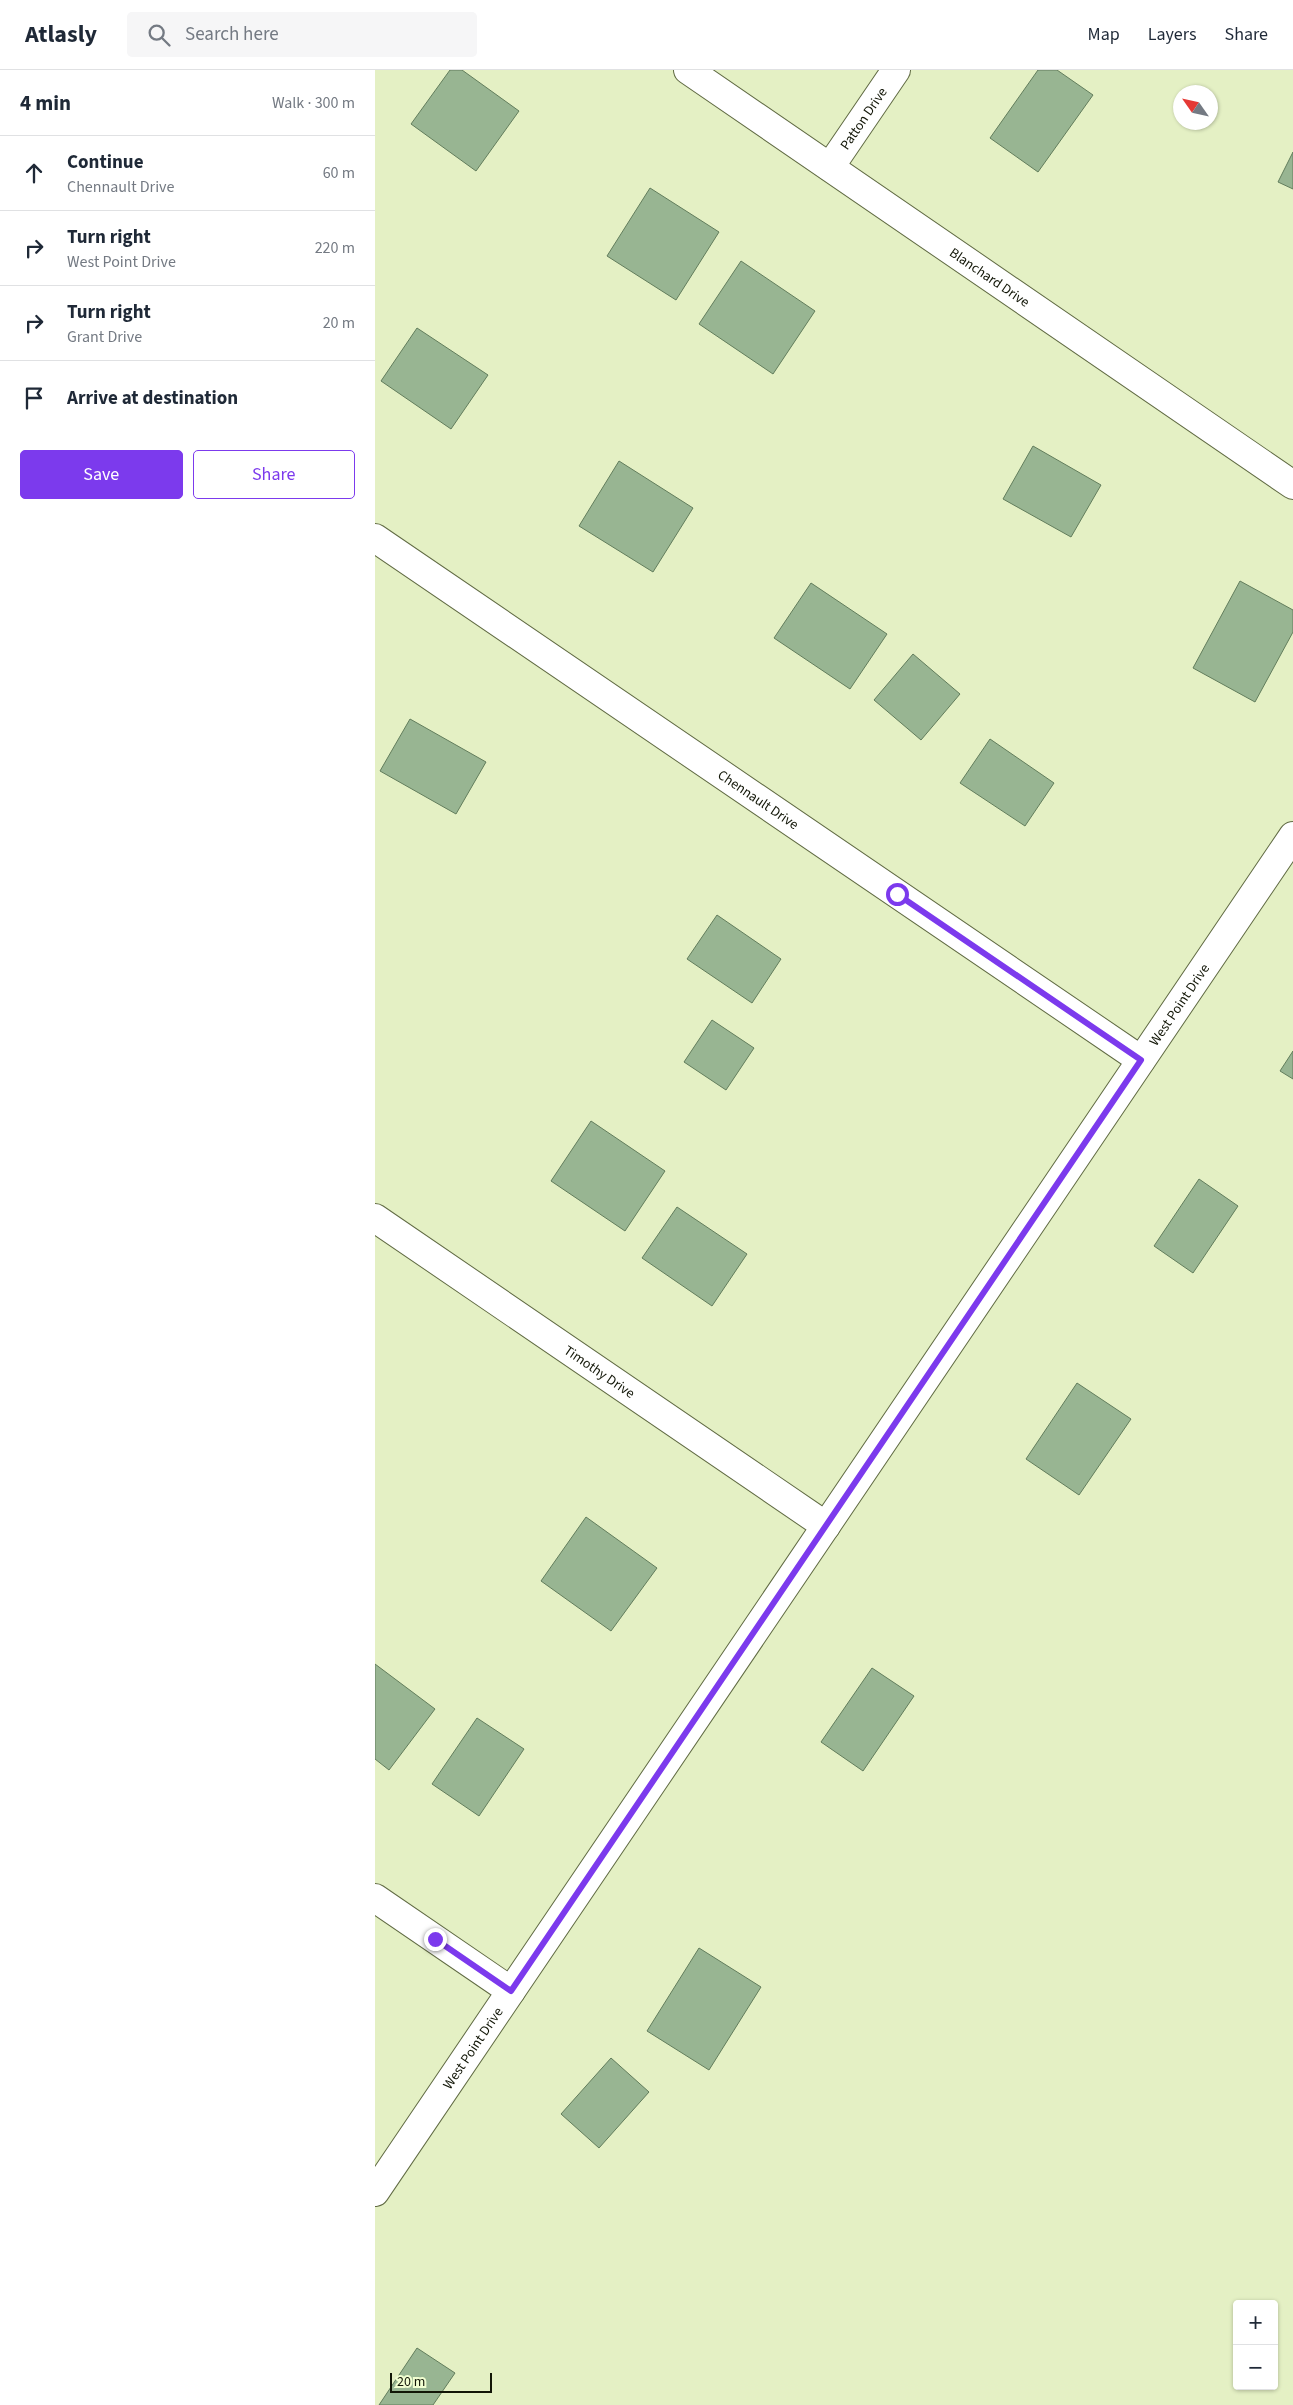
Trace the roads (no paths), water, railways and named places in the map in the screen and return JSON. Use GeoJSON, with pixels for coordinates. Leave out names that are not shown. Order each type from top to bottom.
{"type":"FeatureCollection","features":[{"type":"Feature","properties":{"kind":"street","name":"Blanchard Drive"},"geometry":{"type":"LineString","coordinates":[[688,70],[1293,484]]}},
{"type":"Feature","properties":{"kind":"street","name":"Patton Drive"},"geometry":{"type":"LineString","coordinates":[[830,167],[897,70]]}},
{"type":"Feature","properties":{"kind":"street","name":"Chennault Drive"},"geometry":{"type":"LineString","coordinates":[[375,538],[1141,1060]]}},
{"type":"Feature","properties":{"kind":"street","name":"West Point Drive"},"geometry":{"type":"LineString","coordinates":[[375,2192],[1293,836]]}},
{"type":"Feature","properties":{"kind":"street","name":"Timothy Drive"},"geometry":{"type":"LineString","coordinates":[[375,1218],[826,1526]]}},
{"type":"Feature","properties":{"kind":"street"},"geometry":{"type":"LineString","coordinates":[[375,1898],[511,1991]]}}]}
